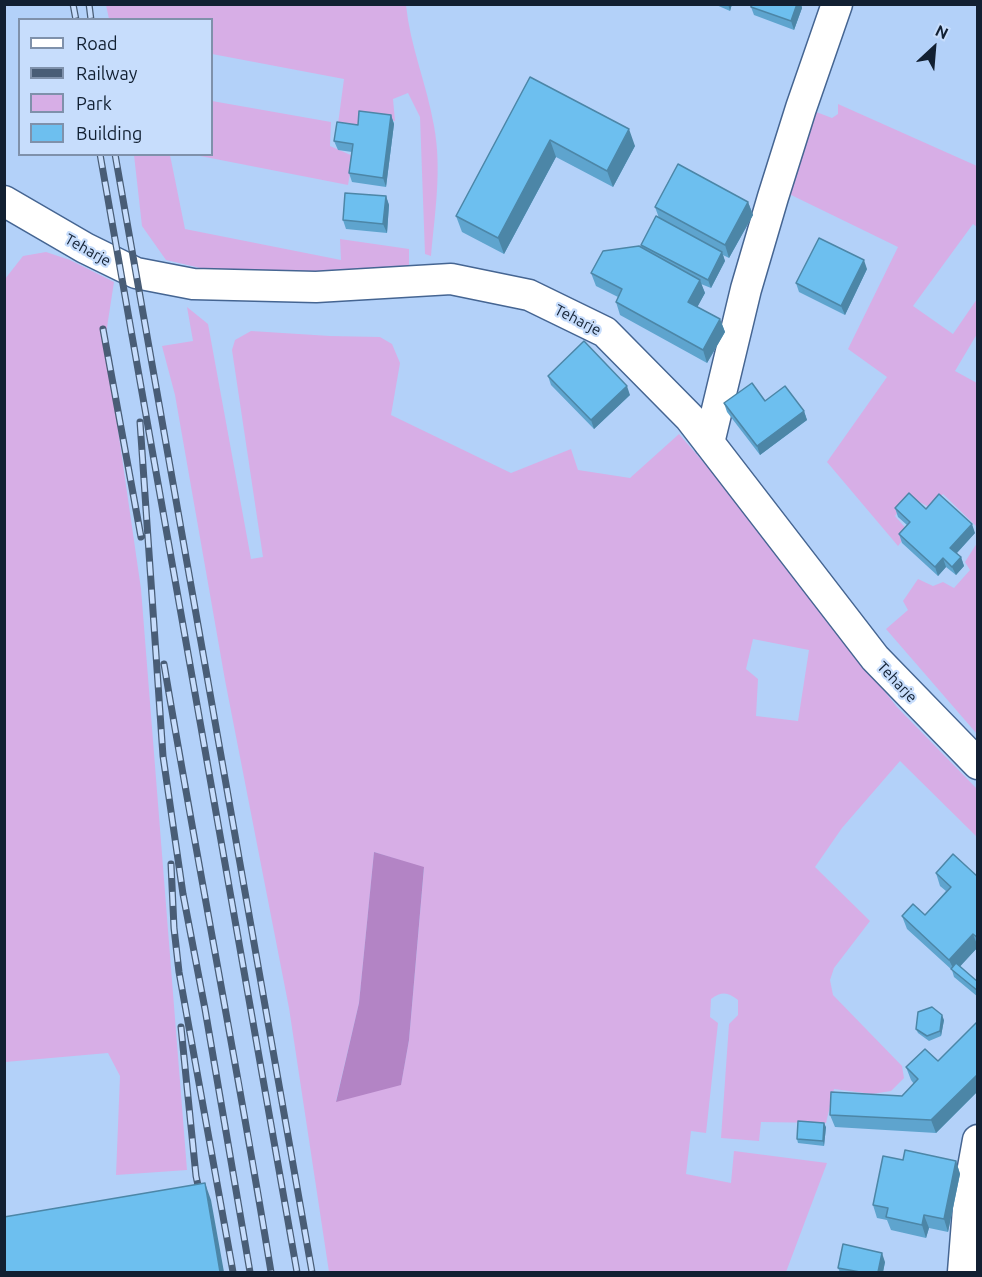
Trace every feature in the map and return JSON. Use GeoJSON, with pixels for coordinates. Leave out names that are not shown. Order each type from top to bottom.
{"type":"FeatureCollection","features":[{"type":"Feature","properties":{"kind":"street"},"geometry":{"type":"LineString","coordinates":[[709,443],[746,289],[801,108],[837,4]]}},
{"type":"Feature","properties":{"kind":"street","name":"Teharje"},"geometry":{"type":"LineString","coordinates":[[4,201],[119,267],[136,273],[193,284],[316,287],[451,279],[529,295],[605,332],[690,418],[875,658],[978,764]]}},
{"type":"Feature","properties":{"kind":"street"},"geometry":{"type":"LineString","coordinates":[[963,1272],[978,1140]]}},
{"type":"Feature","properties":{"kind":"green space"},"geometry":{"type":"Polygon","coordinates":[[[106,5],[406,5],[436,142],[437,191],[431,256],[425,254],[420,117],[408,93],[393,99],[395,121],[361,115],[360,129],[338,124],[344,79],[213,54],[213,18],[109,18],[106,5]]]}},
{"type":"Feature","properties":{"kind":"green space"},"geometry":{"type":"Polygon","coordinates":[[[213,101],[331,122],[330,146],[353,156],[348,185],[200,156],[213,156],[213,101]]]}},
{"type":"Feature","properties":{"kind":"green space"},"geometry":{"type":"Polygon","coordinates":[[[838,104],[977,166],[977,227],[973,224],[913,306],[953,334],[977,299],[977,334],[955,371],[977,383],[977,527],[943,494],[929,507],[910,497],[895,516],[909,532],[898,546],[827,462],[887,377],[848,349],[898,247],[785,192],[811,110],[832,118],[838,114],[838,104]]]}},
{"type":"Feature","properties":{"kind":"green space"},"geometry":{"type":"Polygon","coordinates":[[[134,156],[170,156],[185,229],[341,260],[340,239],[409,249],[409,267],[397,275],[209,270],[166,260],[142,226],[134,156]]]}},
{"type":"Feature","properties":{"kind":"green space"},"geometry":{"type":"Polygon","coordinates":[[[46,252],[70,260],[114,282],[105,340],[141,589],[187,1170],[116,1175],[120,1076],[108,1053],[5,1062],[5,279],[23,256],[46,252]]]}},
{"type":"Feature","properties":{"kind":"green space"},"geometry":{"type":"Polygon","coordinates":[[[187,307],[208,324],[251,559],[263,557],[232,350],[235,340],[251,331],[380,337],[392,344],[400,363],[391,415],[511,473],[571,449],[578,470],[630,478],[679,434],[718,479],[897,707],[977,789],[977,837],[900,761],[842,828],[815,867],[870,921],[834,968],[830,980],[833,995],[902,1066],[904,1078],[891,1091],[872,1094],[834,1089],[826,1123],[761,1122],[759,1141],[721,1138],[729,1024],[738,1015],[738,1000],[725,993],[711,999],[710,1017],[718,1023],[706,1133],[691,1131],[686,1174],[731,1183],[734,1151],[827,1163],[786,1272],[329,1272],[289,1008],[225,680],[175,395],[162,346],[193,341],[187,307]],[[753,639],[746,669],[758,679],[756,716],[798,721],[809,650],[753,639]],[[374,852],[359,1003],[336,1101],[401,1084],[409,1040],[424,868],[374,852]]]}},
{"type":"Feature","properties":{"kind":"green space"},"geometry":{"type":"Polygon","coordinates":[[[977,543],[977,734],[886,629],[908,610],[903,601],[918,579],[933,586],[943,582],[954,588],[970,570],[965,562],[977,543]]]}},
{"type":"Feature","properties":{"kind":"shaded area"},"geometry":{"type":"Polygon","coordinates":[[[374,852],[424,867],[409,1040],[401,1085],[336,1102],[359,1003],[374,852]]]}},
{"type":"Feature","properties":{"kind":"building"},"geometry":{"type":"Polygon","coordinates":[[[751,4],[797,4],[791,21],[751,7],[751,4]]]}},
{"type":"Feature","properties":{"kind":"building"},"geometry":{"type":"Polygon","coordinates":[[[530,77],[629,129],[607,171],[550,140],[498,238],[456,216],[530,77]]]}},
{"type":"Feature","properties":{"kind":"building"},"geometry":{"type":"Polygon","coordinates":[[[359,111],[391,115],[383,178],[349,173],[353,144],[334,141],[337,122],[358,125],[359,111]]]}},
{"type":"Feature","properties":{"kind":"building"},"geometry":{"type":"Polygon","coordinates":[[[678,164],[748,202],[725,245],[655,207],[678,164]]]}},
{"type":"Feature","properties":{"kind":"building"},"geometry":{"type":"Polygon","coordinates":[[[345,193],[386,196],[383,224],[343,220],[345,193]]]}},
{"type":"Feature","properties":{"kind":"building"},"geometry":{"type":"Polygon","coordinates":[[[656,216],[722,252],[708,280],[641,245],[656,216]]]}},
{"type":"Feature","properties":{"kind":"building"},"geometry":{"type":"Polygon","coordinates":[[[819,238],[864,260],[841,306],[796,283],[819,238]]]}},
{"type":"Feature","properties":{"kind":"building"},"geometry":{"type":"Polygon","coordinates":[[[639,246],[700,280],[688,302],[720,319],[703,350],[616,302],[622,289],[591,273],[603,251],[639,246]]]}},
{"type":"Feature","properties":{"kind":"building"},"geometry":{"type":"Polygon","coordinates":[[[584,341],[627,386],[591,420],[548,376],[584,341]]]}},
{"type":"Feature","properties":{"kind":"building"},"geometry":{"type":"Polygon","coordinates":[[[752,383],[765,401],[785,386],[804,411],[757,446],[724,403],[752,383]]]}},
{"type":"Feature","properties":{"kind":"building"},"geometry":{"type":"Polygon","coordinates":[[[909,493],[926,509],[939,494],[972,524],[950,548],[961,557],[952,567],[943,558],[935,567],[899,534],[910,522],[895,508],[909,493]]]}},
{"type":"Feature","properties":{"kind":"building"},"geometry":{"type":"Polygon","coordinates":[[[953,854],[978,877],[978,938],[973,934],[949,960],[902,916],[913,904],[925,915],[951,887],[936,873],[953,854]]]}},
{"type":"Feature","properties":{"kind":"building"},"geometry":{"type":"Polygon","coordinates":[[[956,963],[978,982],[978,991],[951,969],[956,963]]]}},
{"type":"Feature","properties":{"kind":"building"},"geometry":{"type":"Polygon","coordinates":[[[932,1007],[942,1015],[940,1031],[927,1036],[916,1029],[918,1012],[932,1007]]]}},
{"type":"Feature","properties":{"kind":"building"},"geometry":{"type":"Polygon","coordinates":[[[978,1021],[978,1074],[931,1120],[830,1115],[831,1092],[902,1096],[918,1079],[906,1067],[925,1049],[938,1061],[978,1021]]]}},
{"type":"Feature","properties":{"kind":"building"},"geometry":{"type":"Polygon","coordinates":[[[798,1121],[824,1123],[823,1141],[797,1139],[798,1121]]]}},
{"type":"Feature","properties":{"kind":"building"},"geometry":{"type":"Polygon","coordinates":[[[905,1150],[956,1161],[944,1219],[924,1215],[922,1225],[886,1217],[888,1208],[873,1205],[883,1156],[903,1160],[905,1150]]]}},
{"type":"Feature","properties":{"kind":"building"},"geometry":{"type":"Polygon","coordinates":[[[205,1183],[220,1272],[4,1272],[4,1217],[205,1183]]]}},
{"type":"Feature","properties":{"kind":"building"},"geometry":{"type":"Polygon","coordinates":[[[843,1244],[882,1253],[878,1272],[838,1268],[843,1244]]]}},
{"type":"Feature","properties":{"kind":"railway"},"geometry":{"type":"LineString","coordinates":[[73,4],[76,18]]}},
{"type":"Feature","properties":{"kind":"railway"},"geometry":{"type":"LineString","coordinates":[[89,4],[91,18]]}},
{"type":"Feature","properties":{"kind":"railway"},"geometry":{"type":"LineString","coordinates":[[100,156],[297,1272]]}},
{"type":"Feature","properties":{"kind":"railway"},"geometry":{"type":"LineString","coordinates":[[115,156],[312,1272]]}},
{"type":"Feature","properties":{"kind":"railway"},"geometry":{"type":"LineString","coordinates":[[103,329],[141,537]]}},
{"type":"Feature","properties":{"kind":"railway"},"geometry":{"type":"LineString","coordinates":[[140,422],[163,756],[183,894],[250,1272]]}},
{"type":"Feature","properties":{"kind":"railway"},"geometry":{"type":"LineString","coordinates":[[164,664],[271,1272]]}},
{"type":"Feature","properties":{"kind":"railway"},"geometry":{"type":"LineString","coordinates":[[171,864],[179,972],[233,1272]]}},
{"type":"Feature","properties":{"kind":"railway"},"geometry":{"type":"LineString","coordinates":[[181,1027],[196,1176],[201,1199]]}}]}
